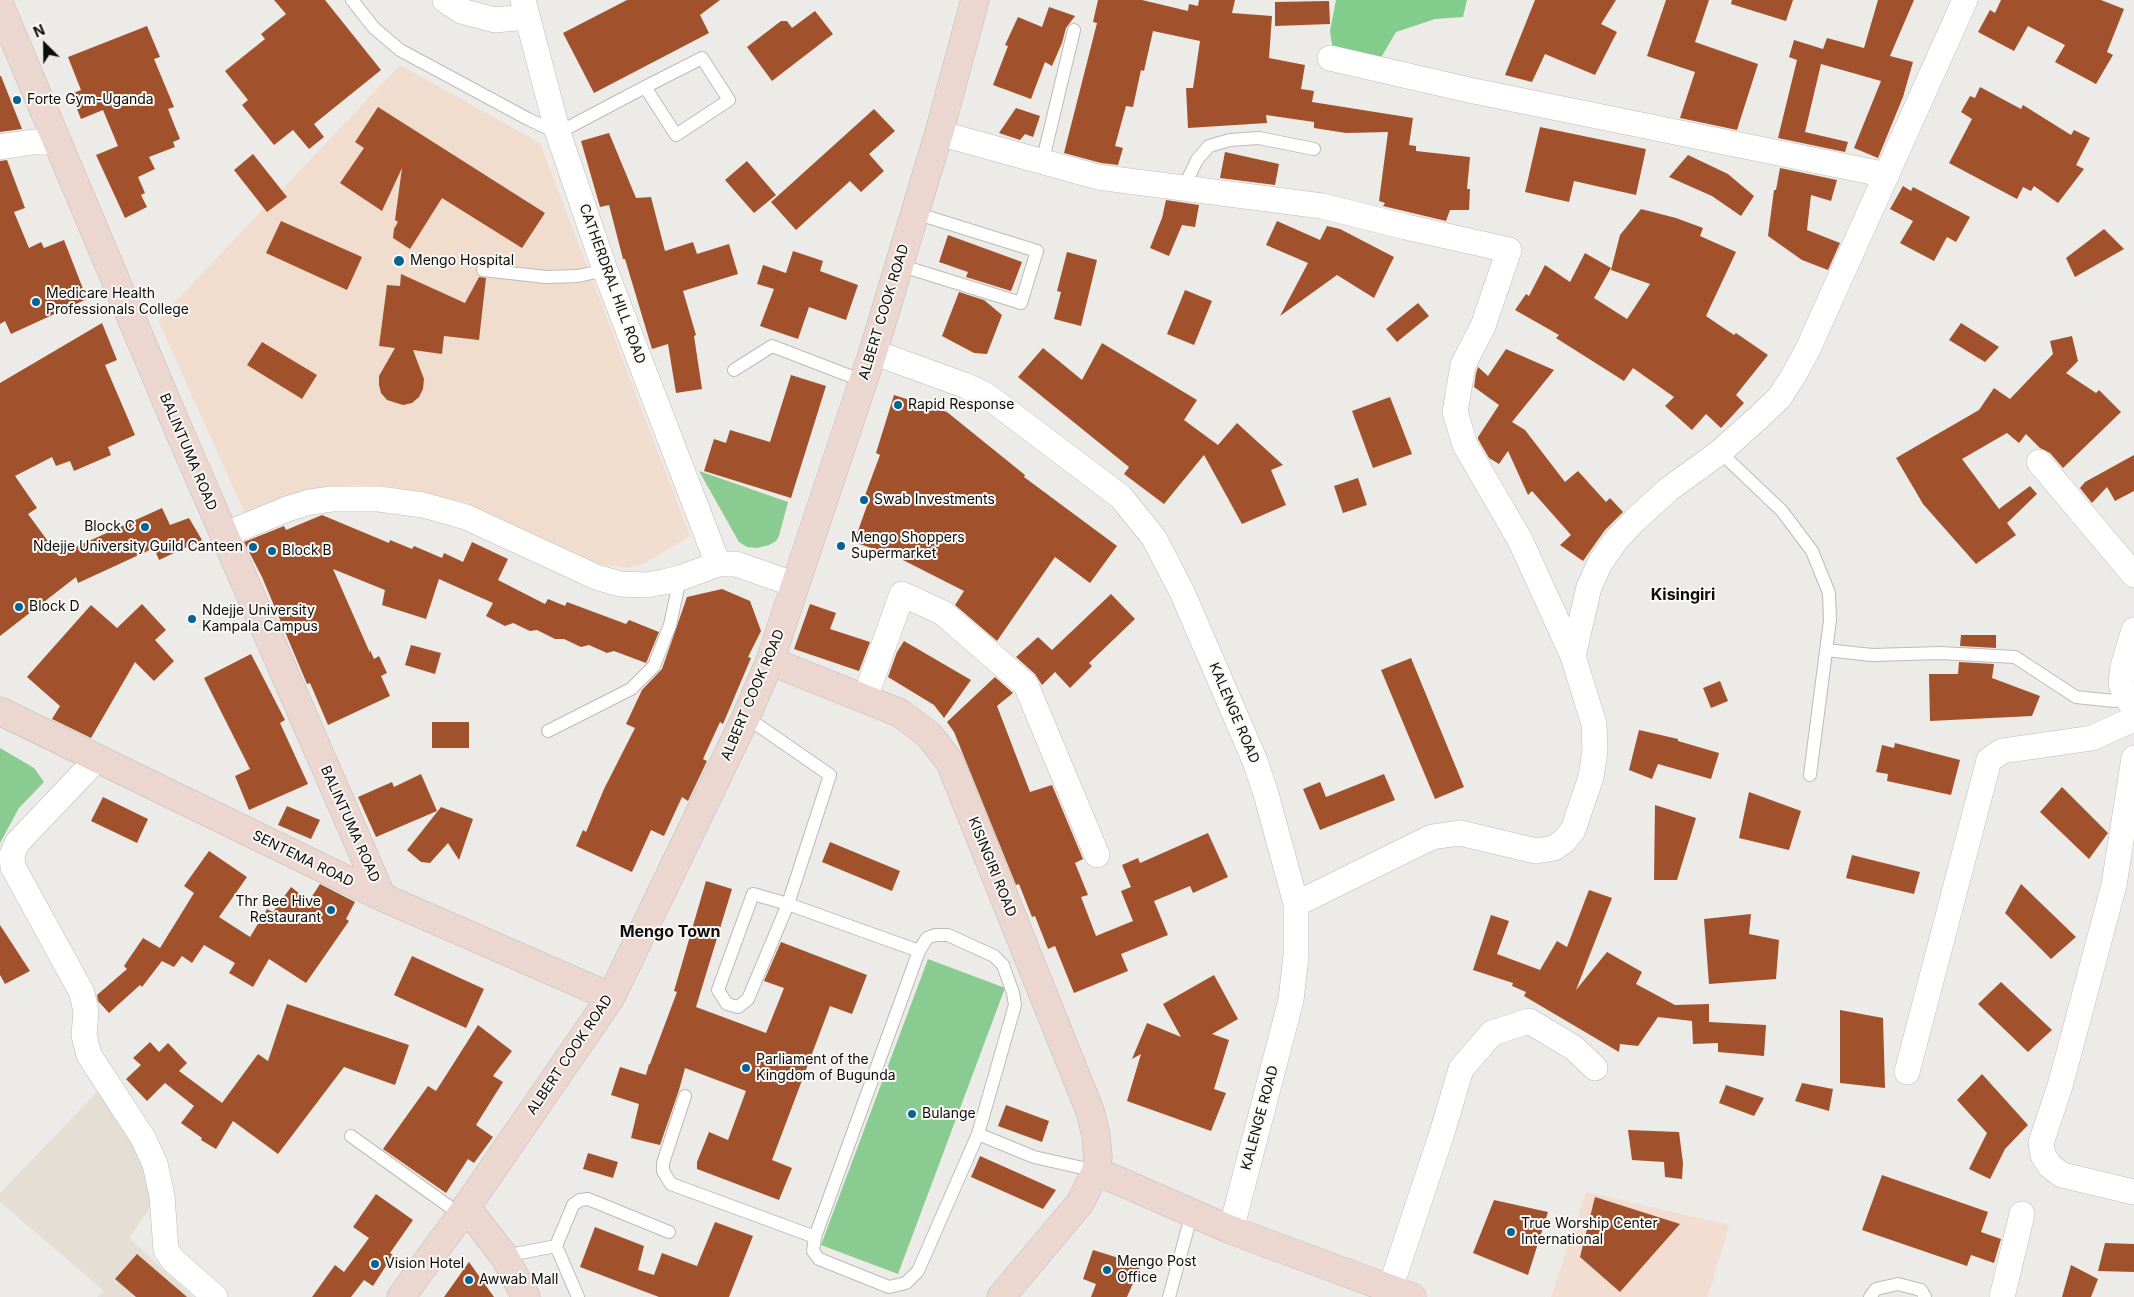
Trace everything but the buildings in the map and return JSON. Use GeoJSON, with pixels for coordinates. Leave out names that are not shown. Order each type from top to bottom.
{"type":"FeatureCollection","features":[{"type":"Feature","properties":{"kind":"main road","name":"ALBERT COOK ROAD"},"geometry":{"type":"LineString","coordinates":[[401,1297],[612,997],[746,717],[770,661],[863,381],[939,133],[975,0]]}},
{"type":"Feature","properties":{"kind":"main road","name":"BALINTUMA ROAD"},"geometry":{"type":"LineString","coordinates":[[0,6],[224,535],[382,897]]}},
{"type":"Feature","properties":{"kind":"main road","name":"KISINGIRI ROAD"},"geometry":{"type":"LineString","coordinates":[[770,661],[900,712],[929,735],[950,762],[1090,1111],[1096,1135],[1098,1157],[1096,1171]]}},
{"type":"Feature","properties":{"kind":"main road","name":"SENTEMA ROAD"},"geometry":{"type":"LineString","coordinates":[[0,711],[382,897],[612,997]]}},
{"type":"Feature","properties":{"kind":"main road"},"geometry":{"type":"LineString","coordinates":[[1001,1297],[1080,1203],[1096,1171],[1231,1230],[1401,1293]]}},
{"type":"Feature","properties":{"kind":"main road"},"geometry":{"type":"LineString","coordinates":[[463,1211],[504,1256],[526,1297]]}},
{"type":"Feature","properties":{"kind":"street"},"geometry":{"type":"LineString","coordinates":[[446,0],[461,11],[495,20],[528,7]]}},
{"type":"Feature","properties":{"kind":"street"},"geometry":{"type":"LineString","coordinates":[[1573,656],[1590,587],[1600,563],[1616,540],[1635,520],[1669,490],[1720,452],[1779,398],[1794,375],[1808,349],[1965,0]]}},
{"type":"Feature","properties":{"kind":"street","name":"CATHERDRAL HILL ROAD"},"geometry":{"type":"LineString","coordinates":[[528,7],[558,133],[605,270],[718,564]]}},
{"type":"Feature","properties":{"kind":"street"},"geometry":{"type":"LineString","coordinates":[[1330,58],[1469,90],[1887,175]]}},
{"type":"Feature","properties":{"kind":"street"},"geometry":{"type":"LineString","coordinates":[[939,133],[1098,177],[1322,206],[1406,228],[1509,250],[1483,326],[1463,365],[1455,412],[1465,445],[1520,540],[1573,656],[1594,724],[1595,751],[1591,777],[1573,830],[1564,841],[1554,848],[1536,851],[1460,833],[1432,837],[1296,904]]}},
{"type":"Feature","properties":{"kind":"street"},"geometry":{"type":"LineString","coordinates":[[0,147],[33,142],[57,142]]}},
{"type":"Feature","properties":{"kind":"street","name":"KALENGE ROAD"},"geometry":{"type":"LineString","coordinates":[[872,352],[964,385],[986,395],[1121,497],[1154,538],[1182,592],[1255,761],[1296,904],[1296,956],[1291,1000],[1231,1230]]}},
{"type":"Feature","properties":{"kind":"street"},"geometry":{"type":"LineString","coordinates":[[2039,462],[2134,575]]}},
{"type":"Feature","properties":{"kind":"street"},"geometry":{"type":"LineString","coordinates":[[224,535],[287,509],[310,502],[332,499],[379,499],[423,505],[466,517],[596,577],[620,584],[646,585],[680,578],[718,564],[736,564],[796,585]]}},
{"type":"Feature","properties":{"kind":"street"},"geometry":{"type":"LineString","coordinates":[[865,698],[902,594],[943,613],[1026,685],[1096,855]]}},
{"type":"Feature","properties":{"kind":"street"},"geometry":{"type":"LineString","coordinates":[[2124,704],[2126,697],[2121,684],[2134,630]]}},
{"type":"Feature","properties":{"kind":"street"},"geometry":{"type":"LineString","coordinates":[[1907,1072],[1989,760],[2002,751],[2092,738],[2134,720]]}},
{"type":"Feature","properties":{"kind":"street"},"geometry":{"type":"LineString","coordinates":[[2134,758],[2114,886],[2060,1086],[2041,1143],[2041,1151],[2050,1166],[2062,1175],[2134,1192]]}},
{"type":"Feature","properties":{"kind":"street"},"geometry":{"type":"LineString","coordinates":[[97,759],[17,843],[12,854],[13,867],[82,993],[86,1012],[84,1035],[89,1055],[143,1138],[155,1164],[162,1196],[166,1250],[173,1260],[215,1297]]}},
{"type":"Feature","properties":{"kind":"street"},"geometry":{"type":"LineString","coordinates":[[1401,1293],[1442,1133],[1461,1069],[1492,1034],[1529,1021],[1574,1048],[1595,1068]]}},
{"type":"Feature","properties":{"kind":"street"},"geometry":{"type":"LineString","coordinates":[[2002,1297],[2022,1214]]}},
{"type":"Feature","properties":{"kind":"lane"},"geometry":{"type":"LineString","coordinates":[[352,0],[374,28],[400,50],[528,119],[558,133],[646,87],[702,58],[728,100],[676,135],[646,87]]}},
{"type":"Feature","properties":{"kind":"lane"},"geometry":{"type":"LineString","coordinates":[[1042,163],[1074,30]]}},
{"type":"Feature","properties":{"kind":"lane"},"geometry":{"type":"LineString","coordinates":[[1184,187],[1197,160],[1209,146],[1230,140],[1259,138],[1314,149]]}},
{"type":"Feature","properties":{"kind":"lane"},"geometry":{"type":"LineString","coordinates":[[899,265],[1021,303],[1037,251],[915,213]]}},
{"type":"Feature","properties":{"kind":"lane"},"geometry":{"type":"LineString","coordinates":[[483,270],[546,277],[578,276],[605,270]]}},
{"type":"Feature","properties":{"kind":"lane"},"geometry":{"type":"LineString","coordinates":[[734,370],[772,346],[863,381]]}},
{"type":"Feature","properties":{"kind":"lane"},"geometry":{"type":"LineString","coordinates":[[1720,452],[1782,511],[1812,551],[1829,594],[1830,620],[1810,775]]}},
{"type":"Feature","properties":{"kind":"lane"},"geometry":{"type":"LineString","coordinates":[[548,730],[631,689],[654,666],[670,625],[680,578]]}},
{"type":"Feature","properties":{"kind":"lane"},"geometry":{"type":"LineString","coordinates":[[1826,650],[1872,655],[1940,653],[2015,658],[2076,697],[2124,704]]}},
{"type":"Feature","properties":{"kind":"lane"},"geometry":{"type":"LineString","coordinates":[[746,717],[830,775],[788,904],[748,999],[738,1007],[727,1004],[718,990],[753,894],[788,904],[919,951]]}},
{"type":"Feature","properties":{"kind":"lane"},"geometry":{"type":"LineString","coordinates":[[935,935],[948,935],[990,954],[1003,964],[1013,993],[1015,1004],[978,1134],[918,1271],[906,1283],[889,1286],[819,1259],[813,1251],[815,1237],[919,951],[927,938],[935,935]]}},
{"type":"Feature","properties":{"kind":"lane"},"geometry":{"type":"LineString","coordinates":[[685,1096],[662,1163],[663,1171],[671,1184],[815,1237]]}},
{"type":"Feature","properties":{"kind":"lane"},"geometry":{"type":"LineString","coordinates":[[978,1134],[1034,1158],[1096,1171]]}},
{"type":"Feature","properties":{"kind":"lane"},"geometry":{"type":"LineString","coordinates":[[351,1136],[463,1211]]}},
{"type":"Feature","properties":{"kind":"lane"},"geometry":{"type":"LineString","coordinates":[[578,1297],[556,1246],[573,1205],[580,1200],[588,1199],[669,1232]]}},
{"type":"Feature","properties":{"kind":"lane"},"geometry":{"type":"LineString","coordinates":[[1169,1297],[1192,1212]]}},
{"type":"Feature","properties":{"kind":"lane"},"geometry":{"type":"LineString","coordinates":[[504,1256],[556,1246]]}},
{"type":"Feature","properties":{"kind":"lane"},"geometry":{"type":"LineString","coordinates":[[1870,1297],[1876,1289],[1898,1284],[1921,1290],[1925,1297]]}},
{"type":"Feature","properties":{"kind":"shaded area","name":"Mengo Hospital"},"geometry":{"type":"Polygon","coordinates":[[[400,65],[540,143],[690,536],[645,563],[628,568],[593,563],[465,502],[383,486],[327,487],[283,498],[245,514],[158,320],[400,65]]]}},
{"type":"Feature","properties":{"kind":"shaded area"},"geometry":{"type":"Polygon","coordinates":[[[98,1091],[137,1151],[155,1201],[129,1238],[193,1297],[97,1297],[104,1291],[0,1202],[0,1193],[98,1091]]]}},
{"type":"Feature","properties":{"kind":"shaded area"},"geometry":{"type":"Polygon","coordinates":[[[1586,1192],[1729,1225],[1708,1297],[1551,1297],[1586,1192]]]}},
{"type":"Feature","properties":{"kind":"green space"},"geometry":{"type":"Polygon","coordinates":[[[1336,0],[1467,0],[1463,17],[1435,19],[1396,32],[1382,56],[1351,58],[1333,51],[1330,31],[1336,0]]]}},
{"type":"Feature","properties":{"kind":"green space"},"geometry":{"type":"Polygon","coordinates":[[[699,471],[788,502],[776,541],[757,548],[747,547],[739,542],[699,471]]]}},
{"type":"Feature","properties":{"kind":"green space"},"geometry":{"type":"Polygon","coordinates":[[[0,748],[34,768],[44,782],[19,808],[0,843],[0,748]]]}},
{"type":"Feature","properties":{"kind":"green space"},"geometry":{"type":"Polygon","coordinates":[[[928,959],[1005,988],[898,1274],[821,1245],[928,959]]]}},
{"type":"Feature","properties":{"kind":"place","name":"Forte Gym-Uganda"},"geometry":{"type":"Point","coordinates":[17,100]}},
{"type":"Feature","properties":{"kind":"place","name":"Mengo Hospital"},"geometry":{"type":"Point","coordinates":[399,261]}},
{"type":"Feature","properties":{"kind":"place","name":"Medicare Health Professionals College"},"geometry":{"type":"Point","coordinates":[36,302]}},
{"type":"Feature","properties":{"kind":"place","name":"Rapid Response"},"geometry":{"type":"Point","coordinates":[898,405]}},
{"type":"Feature","properties":{"kind":"place","name":"Swab Investments"},"geometry":{"type":"Point","coordinates":[864,500]}},
{"type":"Feature","properties":{"kind":"place","name":"Block C"},"geometry":{"type":"Point","coordinates":[145,527]}},
{"type":"Feature","properties":{"kind":"place","name":"Mengo Shoppers Supermarket"},"geometry":{"type":"Point","coordinates":[841,546]}},
{"type":"Feature","properties":{"kind":"place","name":"Ndejje University Guild Canteen"},"geometry":{"type":"Point","coordinates":[253,547]}},
{"type":"Feature","properties":{"kind":"place","name":"Block B"},"geometry":{"type":"Point","coordinates":[272,551]}},
{"type":"Feature","properties":{"kind":"place","name":"Block D"},"geometry":{"type":"Point","coordinates":[19,607]}},
{"type":"Feature","properties":{"kind":"place","name":"Ndejje University Kampala Campus"},"geometry":{"type":"Point","coordinates":[192,619]}},
{"type":"Feature","properties":{"kind":"place","name":"Thr Bee Hive Restaurant"},"geometry":{"type":"Point","coordinates":[331,910]}},
{"type":"Feature","properties":{"kind":"place","name":"Parliament of the Kingdom of Bugunda"},"geometry":{"type":"Point","coordinates":[746,1068]}},
{"type":"Feature","properties":{"kind":"place","name":"Bulange"},"geometry":{"type":"Point","coordinates":[912,1114]}},
{"type":"Feature","properties":{"kind":"place","name":"True Worship Center International"},"geometry":{"type":"Point","coordinates":[1511,1232]}},
{"type":"Feature","properties":{"kind":"place","name":"Vision Hotel"},"geometry":{"type":"Point","coordinates":[375,1264]}},
{"type":"Feature","properties":{"kind":"place","name":"Mengo Post Office"},"geometry":{"type":"Point","coordinates":[1107,1270]}},
{"type":"Feature","properties":{"kind":"place","name":"Awwab Mall"},"geometry":{"type":"Point","coordinates":[469,1280]}},
{"type":"Feature","properties":{"kind":"district","name":"Kisingiri"},"geometry":{"type":"Point","coordinates":[1683,595]}},
{"type":"Feature","properties":{"kind":"district","name":"Mengo Town"},"geometry":{"type":"Point","coordinates":[670,932]}}]}
